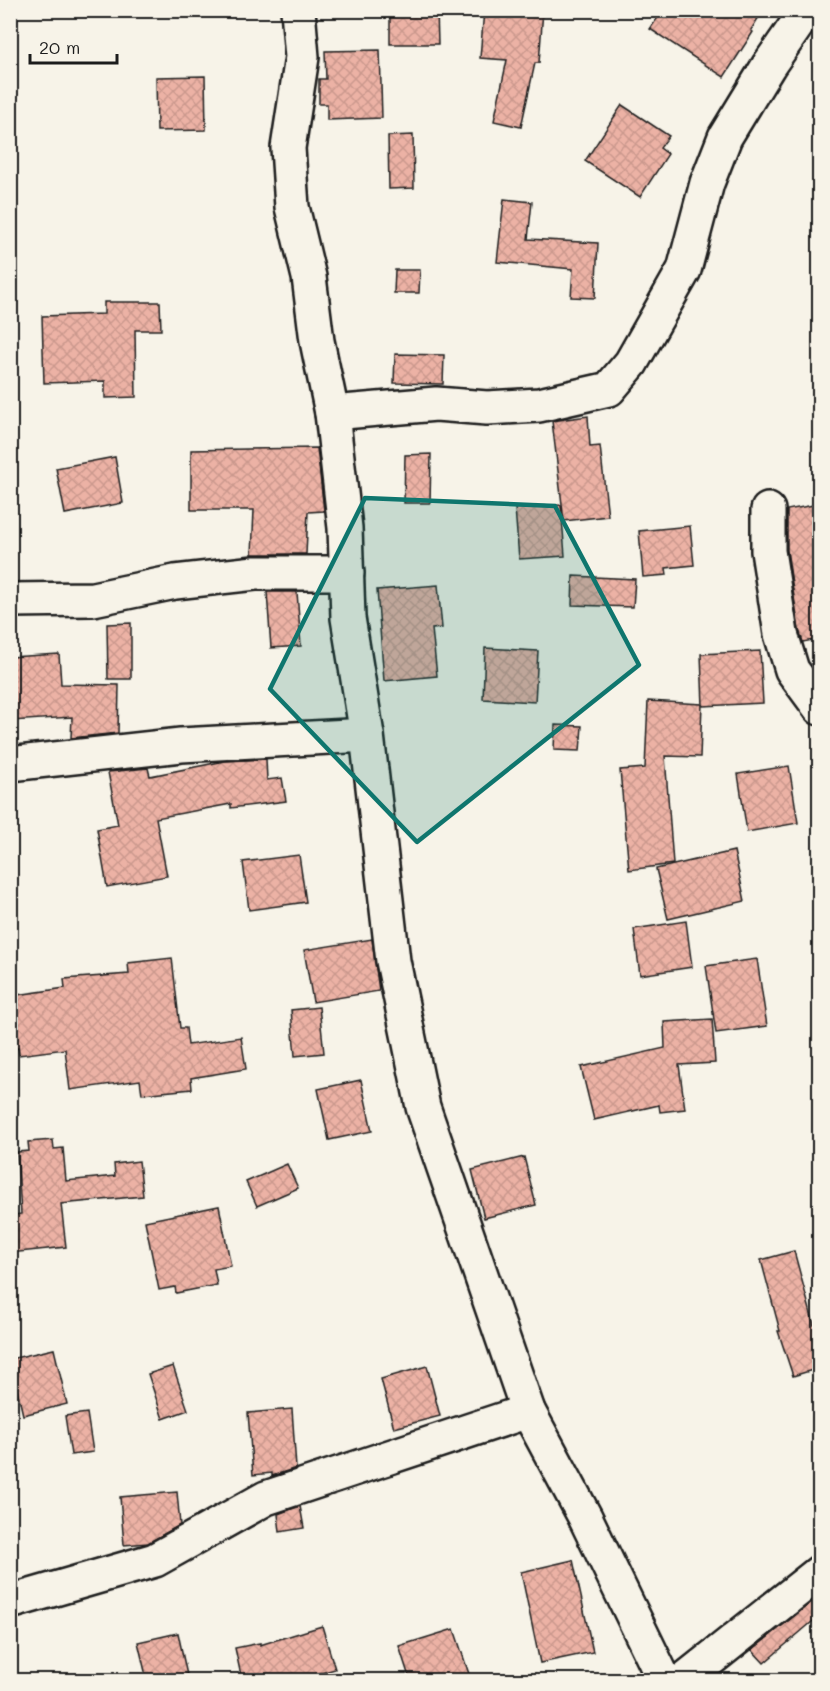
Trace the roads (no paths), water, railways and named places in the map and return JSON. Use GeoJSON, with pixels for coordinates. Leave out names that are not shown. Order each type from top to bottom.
{"type":"FeatureCollection","features":[{"type":"Feature","properties":{"kind":"street"},"geometry":{"type":"LineString","coordinates":[[297,10],[302,57],[288,148],[292,207],[309,277],[317,341],[332,413],[345,528],[348,618],[367,735],[393,961],[423,1107],[528,1411],[585,1517],[663,1680]]}},
{"type":"Feature","properties":{"kind":"street"},"geometry":{"type":"LineString","coordinates":[[332,413],[436,404],[487,408],[539,405],[609,389],[631,363],[684,270],[704,193],[725,137],[769,65],[807,10]]}},
{"type":"Feature","properties":{"kind":"street"},"geometry":{"type":"LineString","coordinates":[[768,510],[768,551],[781,634],[792,670],[819,708]]}},
{"type":"Feature","properties":{"kind":"street"},"geometry":{"type":"LineString","coordinates":[[10,600],[93,599],[175,582],[255,573],[347,573]]}},
{"type":"Feature","properties":{"kind":"street"},"geometry":{"type":"LineString","coordinates":[[10,764],[181,745],[367,735]]}},
{"type":"Feature","properties":{"kind":"street"},"geometry":{"type":"LineString","coordinates":[[10,1602],[155,1560],[266,1498],[528,1411]]}},
{"type":"Feature","properties":{"kind":"street"},"geometry":{"type":"LineString","coordinates":[[684,1680],[819,1572]]}}]}
